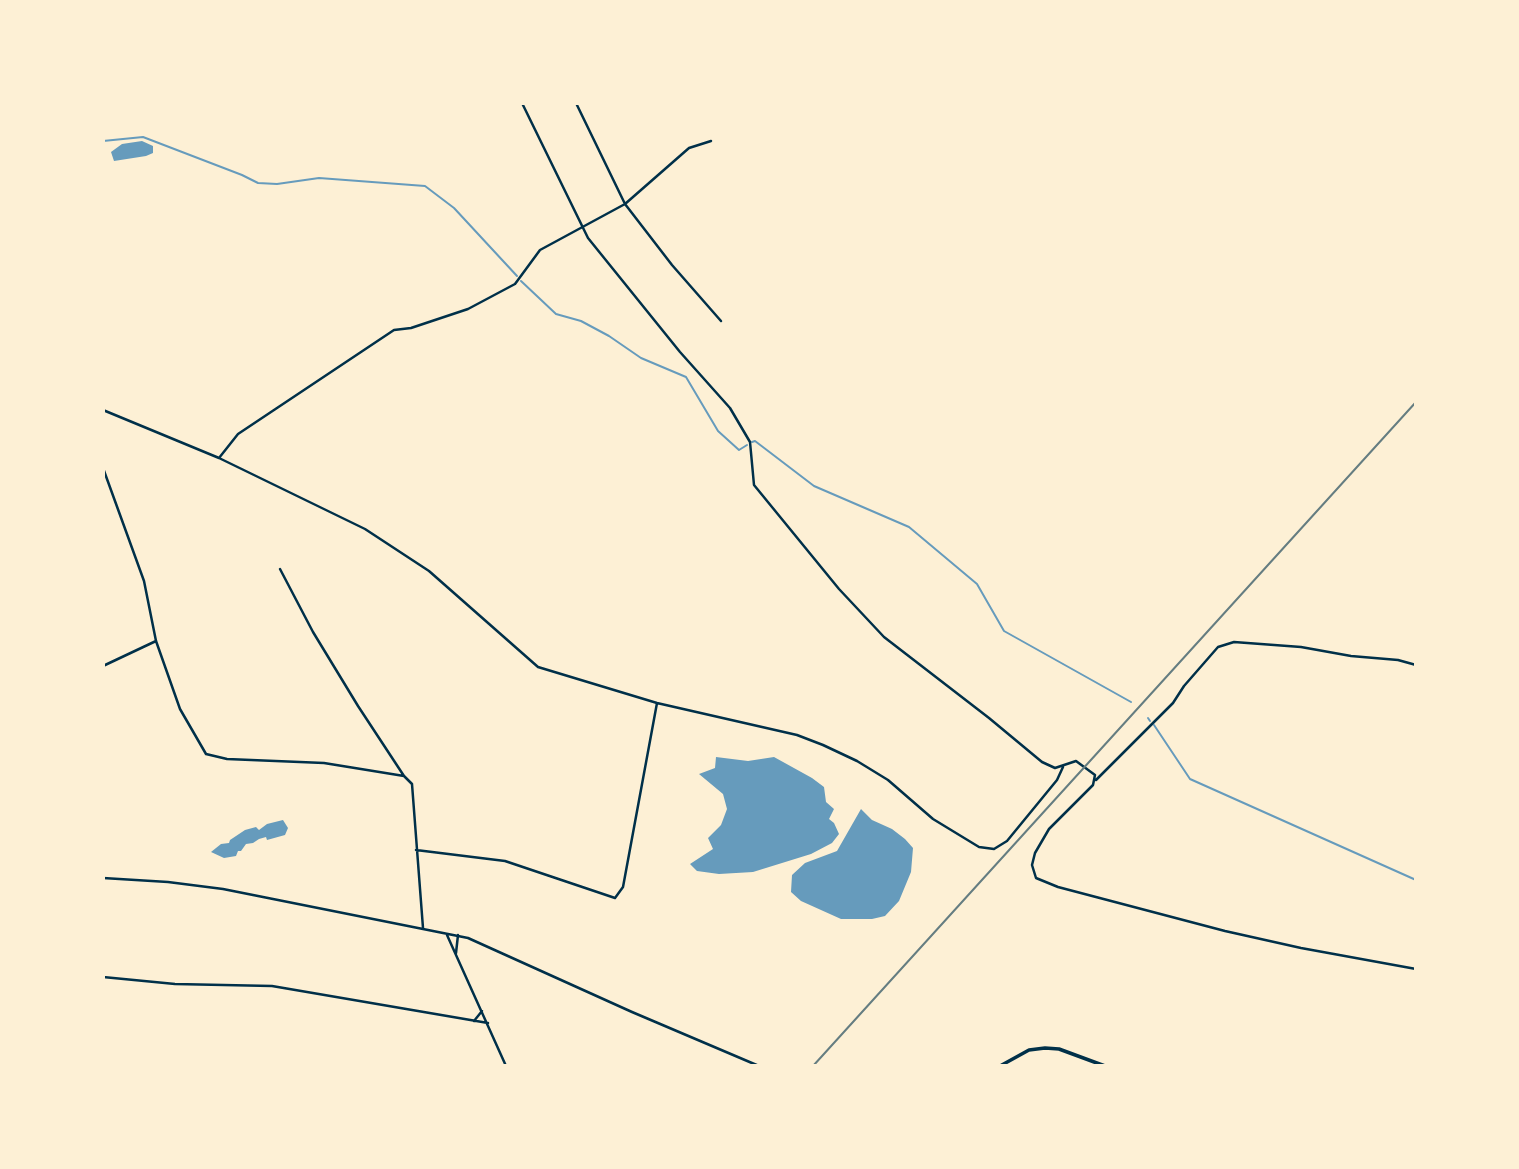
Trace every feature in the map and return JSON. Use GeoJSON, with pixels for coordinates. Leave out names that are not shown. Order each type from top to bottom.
{"type":"FeatureCollection","features":[{"type":"Feature","properties":{"kind":"street"},"geometry":{"type":"LineString","coordinates":[[522,103],[588,238],[619,279],[730,408],[750,442],[754,485],[839,589],[884,638],[954,690],[1042,762],[1055,768],[1076,761],[1095,775],[1096,780]]}},
{"type":"Feature","properties":{"kind":"street"},"geometry":{"type":"LineString","coordinates":[[576,103],[625,204],[672,265],[721,321]]}},
{"type":"Feature","properties":{"kind":"street"},"geometry":{"type":"LineString","coordinates":[[219,458],[238,435],[394,330],[411,328],[468,309],[515,284],[540,250],[625,204],[689,148],[711,141]]}},
{"type":"Feature","properties":{"kind":"street"},"geometry":{"type":"LineString","coordinates":[[103,410],[219,458],[365,529],[407,555],[452,589],[538,667],[657,703],[797,736],[823,745],[888,779],[933,819],[973,845],[987,849],[997,848],[1007,841],[1057,780],[1063,766]]}},
{"type":"Feature","properties":{"kind":"street"},"geometry":{"type":"LineString","coordinates":[[103,468],[144,581],[156,641],[180,709],[206,754],[227,759],[324,763],[404,776]]}},
{"type":"Feature","properties":{"kind":"street"},"geometry":{"type":"LineString","coordinates":[[280,569],[313,632],[404,776],[412,784],[415,794],[422,928]]}},
{"type":"Feature","properties":{"kind":"street"},"geometry":{"type":"LineString","coordinates":[[103,666],[156,641]]}},
{"type":"Feature","properties":{"kind":"street"},"geometry":{"type":"LineString","coordinates":[[1416,665],[1398,660],[1351,656],[1301,647],[1234,642],[1218,647],[1173,703],[1049,829],[1035,853],[1033,872],[1041,881],[1225,931],[1416,969]]}},
{"type":"Feature","properties":{"kind":"street"},"geometry":{"type":"LineString","coordinates":[[416,850],[505,861],[615,898],[623,887],[657,703]]}},
{"type":"Feature","properties":{"kind":"street"},"geometry":{"type":"LineString","coordinates":[[103,878],[223,890],[458,935],[494,948],[759,1066]]}},
{"type":"Feature","properties":{"kind":"street"},"geometry":{"type":"LineString","coordinates":[[446,933],[506,1066]]}},
{"type":"Feature","properties":{"kind":"street"},"geometry":{"type":"LineString","coordinates":[[456,953],[458,935]]}},
{"type":"Feature","properties":{"kind":"street"},"geometry":{"type":"LineString","coordinates":[[103,977],[155,983],[272,986],[488,1023]]}},
{"type":"Feature","properties":{"kind":"street"},"geometry":{"type":"LineString","coordinates":[[474,1021],[482,1011]]}},
{"type":"Feature","properties":{"kind":"street"},"geometry":{"type":"LineString","coordinates":[[1000,1066],[1029,1050],[1045,1048],[1059,1049],[1105,1066]]}},
{"type":"Feature","properties":{"kind":"water"},"geometry":{"type":"Polygon","coordinates":[[[142,141],[153,146],[153,153],[114,161],[111,152],[122,144],[142,141]]]}},
{"type":"Feature","properties":{"kind":"water"},"geometry":{"type":"Polygon","coordinates":[[[716,757],[748,761],[774,757],[812,778],[824,787],[826,802],[834,809],[829,819],[839,834],[832,843],[811,854],[753,872],[719,874],[697,871],[690,864],[713,849],[708,838],[721,825],[727,809],[723,794],[699,774],[715,768],[716,757]]]}},
{"type":"Feature","properties":{"kind":"water"},"geometry":{"type":"Polygon","coordinates":[[[861,809],[872,820],[892,829],[913,848],[911,872],[899,901],[885,916],[872,919],[841,919],[801,901],[791,892],[792,875],[805,863],[837,851],[861,809]]]}},
{"type":"Feature","properties":{"kind":"water"},"geometry":{"type":"Polygon","coordinates":[[[283,820],[288,828],[285,835],[267,840],[266,837],[246,844],[236,856],[224,858],[211,852],[221,844],[229,843],[245,830],[256,827],[259,830],[267,824],[283,820]]]}},
{"type":"Feature","properties":{"kind":"waterway"},"geometry":{"type":"LineString","coordinates":[[103,141],[143,137],[258,183],[277,184],[319,178],[425,186],[454,208],[517,276]]}},
{"type":"Feature","properties":{"kind":"waterway"},"geometry":{"type":"LineString","coordinates":[[521,281],[556,314],[581,321],[641,358],[686,377],[718,431],[739,450],[747,445]]}},
{"type":"Feature","properties":{"kind":"waterway"},"geometry":{"type":"LineString","coordinates":[[752,442],[755,441],[814,486],[909,527],[977,584],[1004,631],[1131,702]]}},
{"type":"Feature","properties":{"kind":"waterway"},"geometry":{"type":"LineString","coordinates":[[1154,725],[1190,779],[1416,880]]}},
{"type":"Feature","properties":{"kind":"railway"},"geometry":{"type":"LineString","coordinates":[[813,1066],[1416,402]]}}]}
